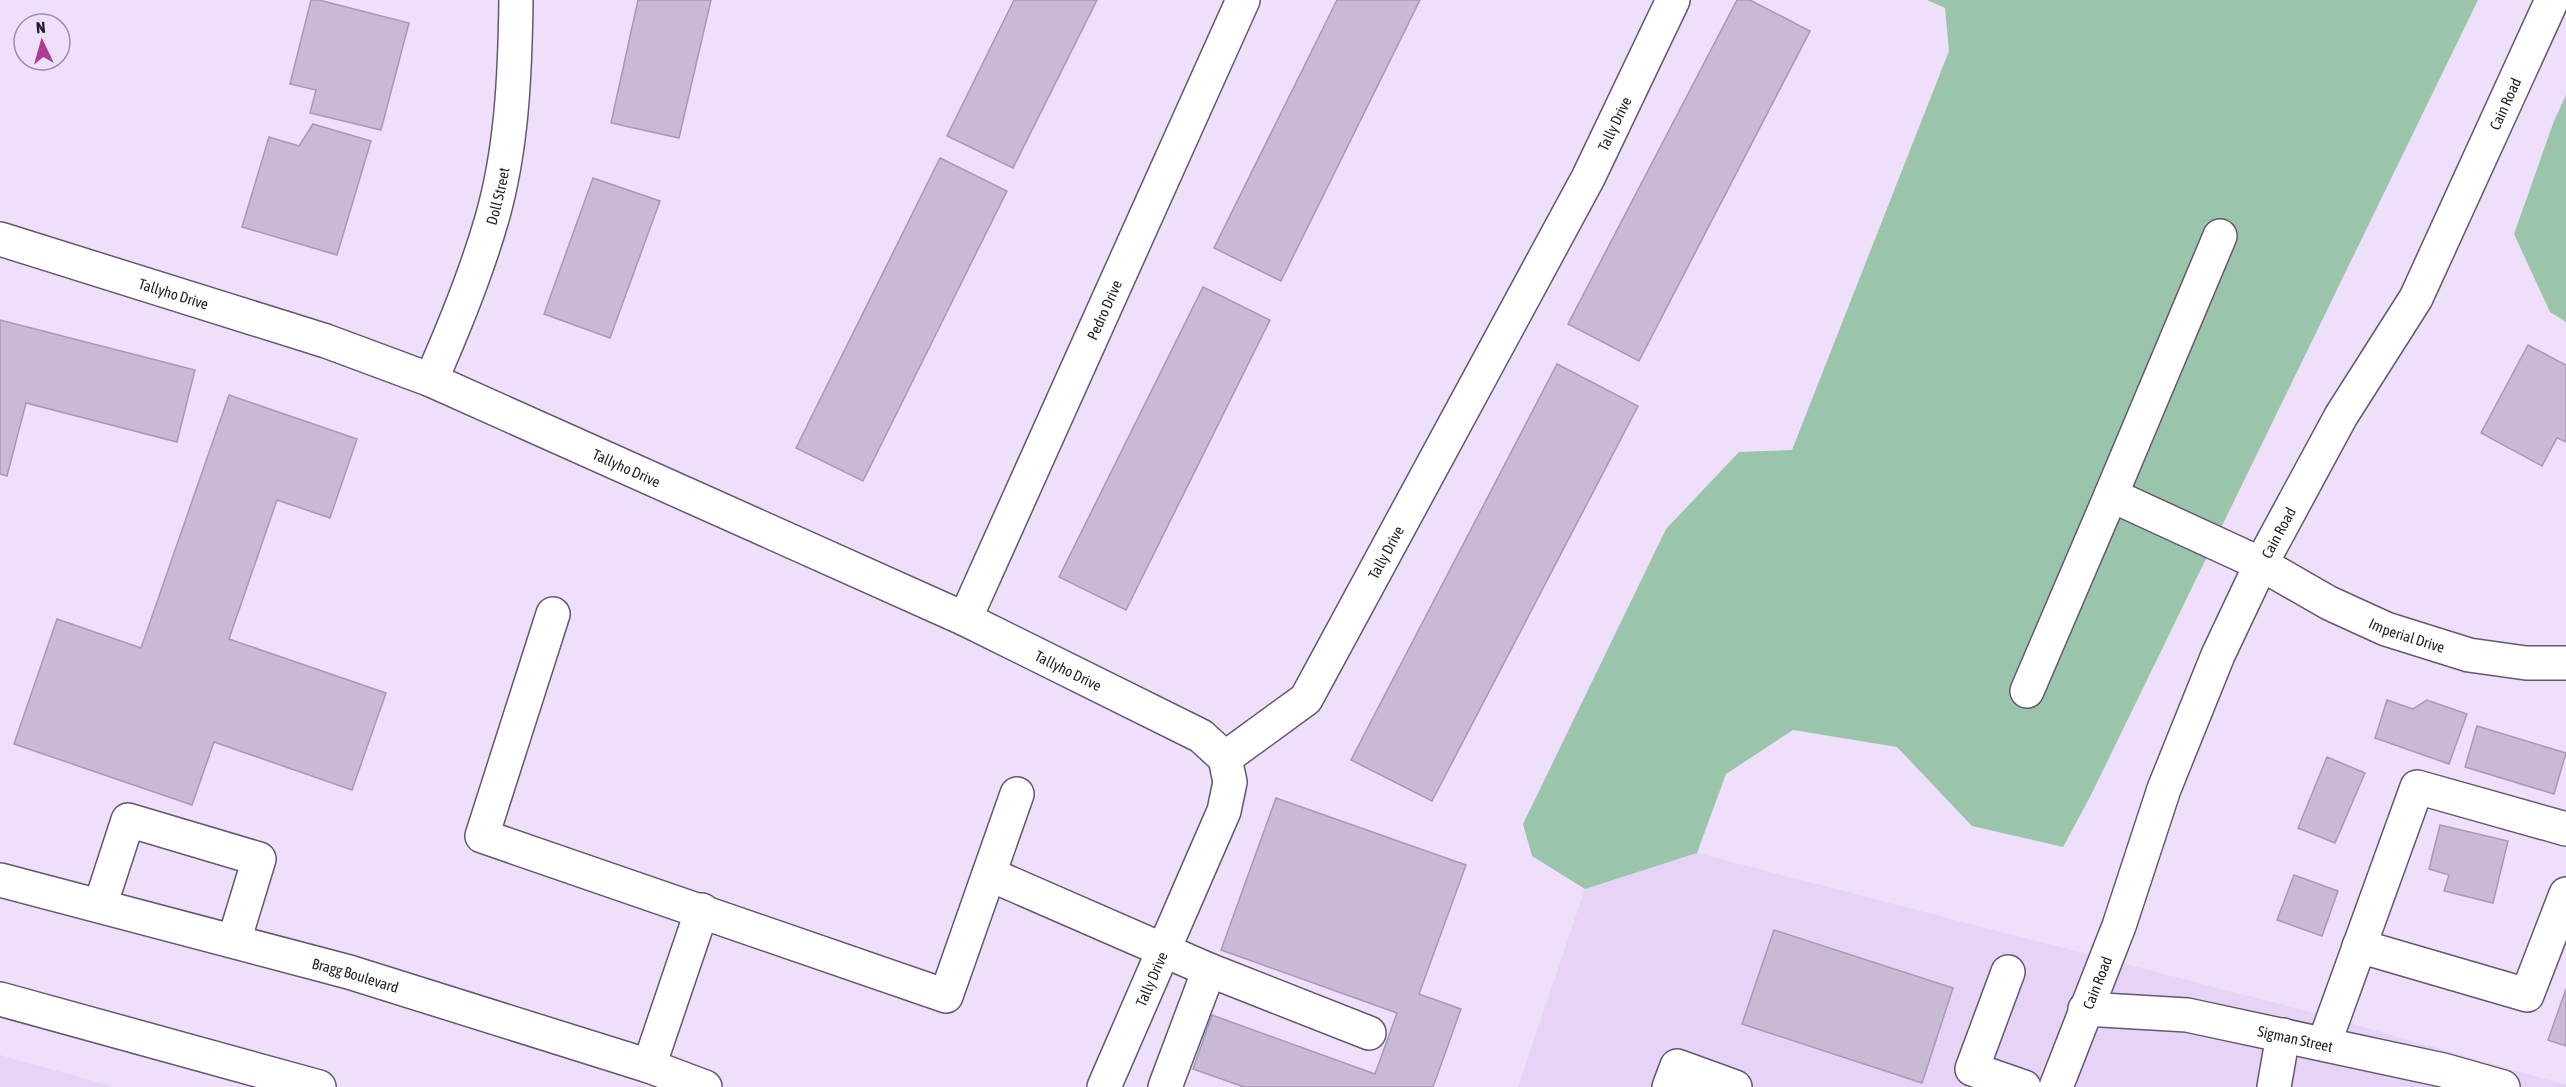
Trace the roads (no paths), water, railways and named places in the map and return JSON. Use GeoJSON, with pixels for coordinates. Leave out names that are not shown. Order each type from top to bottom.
{"type":"FeatureCollection","features":[{"type":"Feature","properties":{"kind":"street","name":"Doll Street"},"geometry":{"type":"LineString","coordinates":[[431,380],[465,302],[492,220],[508,135],[515,49],[516,0]]}},
{"type":"Feature","properties":{"kind":"street","name":"Pedro Drive"},"geometry":{"type":"LineString","coordinates":[[965,619],[1243,0]]}},
{"type":"Feature","properties":{"kind":"street","name":"Tally Drive"},"geometry":{"type":"LineString","coordinates":[[1104,1087],[1224,811],[1230,782],[1225,759],[1306,699],[1588,178],[1673,0]]}},
{"type":"Feature","properties":{"kind":"street","name":"Cain Road"},"geometry":{"type":"LineString","coordinates":[[2056,1087],[2119,926],[2164,789],[2218,656],[2261,564],[2341,416],[2416,298],[2552,0]]}},
{"type":"Feature","properties":{"kind":"street"},"geometry":{"type":"LineString","coordinates":[[2027,691],[2220,236]]}},
{"type":"Feature","properties":{"kind":"street","name":"Tallyho Drive"},"geometry":{"type":"LineString","coordinates":[[0,239],[326,341],[431,380],[965,619],[1201,736],[1225,759]]}},
{"type":"Feature","properties":{"kind":"street","name":"Imperial Drive"},"geometry":{"type":"LineString","coordinates":[[2111,495],[2261,564],[2329,603],[2386,629],[2469,655],[2526,663],[2566,663]]}},
{"type":"Feature","properties":{"kind":"street"},"geometry":{"type":"LineString","coordinates":[[553,614],[482,836],[946,996],[1017,794]]}},
{"type":"Feature","properties":{"kind":"street"},"geometry":{"type":"LineString","coordinates":[[2324,1044],[2417,787],[2566,829]]}},
{"type":"Feature","properties":{"kind":"street"},"geometry":{"type":"LineString","coordinates":[[100,906],[128,820],[259,859],[234,941]]}},
{"type":"Feature","properties":{"kind":"street"},"geometry":{"type":"LineString","coordinates":[[989,874],[1163,951],[1369,1033]]}},
{"type":"Feature","properties":{"kind":"street","name":"Bragg Boulevard"},"geometry":{"type":"LineString","coordinates":[[0,880],[349,972],[649,1066],[705,1087]]}},
{"type":"Feature","properties":{"kind":"street"},"geometry":{"type":"LineString","coordinates":[[2359,946],[2527,995],[2566,894]]}},
{"type":"Feature","properties":{"kind":"street"},"geometry":{"type":"LineString","coordinates":[[649,1066],[702,910]]}},
{"type":"Feature","properties":{"kind":"street"},"geometry":{"type":"LineString","coordinates":[[1168,1086],[1209,970]]}},
{"type":"Feature","properties":{"kind":"street"},"geometry":{"type":"LineString","coordinates":[[2008,972],[1972,1070],[2024,1087]]}},
{"type":"Feature","properties":{"kind":"street"},"geometry":{"type":"LineString","coordinates":[[0,999],[319,1087]]}},
{"type":"Feature","properties":{"kind":"street","name":"Sigman Street"},"geometry":{"type":"LineString","coordinates":[[2085,1009],[2187,1015],[2443,1070],[2503,1087]]}},
{"type":"Feature","properties":{"kind":"street"},"geometry":{"type":"LineString","coordinates":[[2274,1087],[2283,1035]]}},
{"type":"Feature","properties":{"kind":"street"},"geometry":{"type":"LineString","coordinates":[[1669,1087],[1677,1066],[1735,1087]]}}]}
